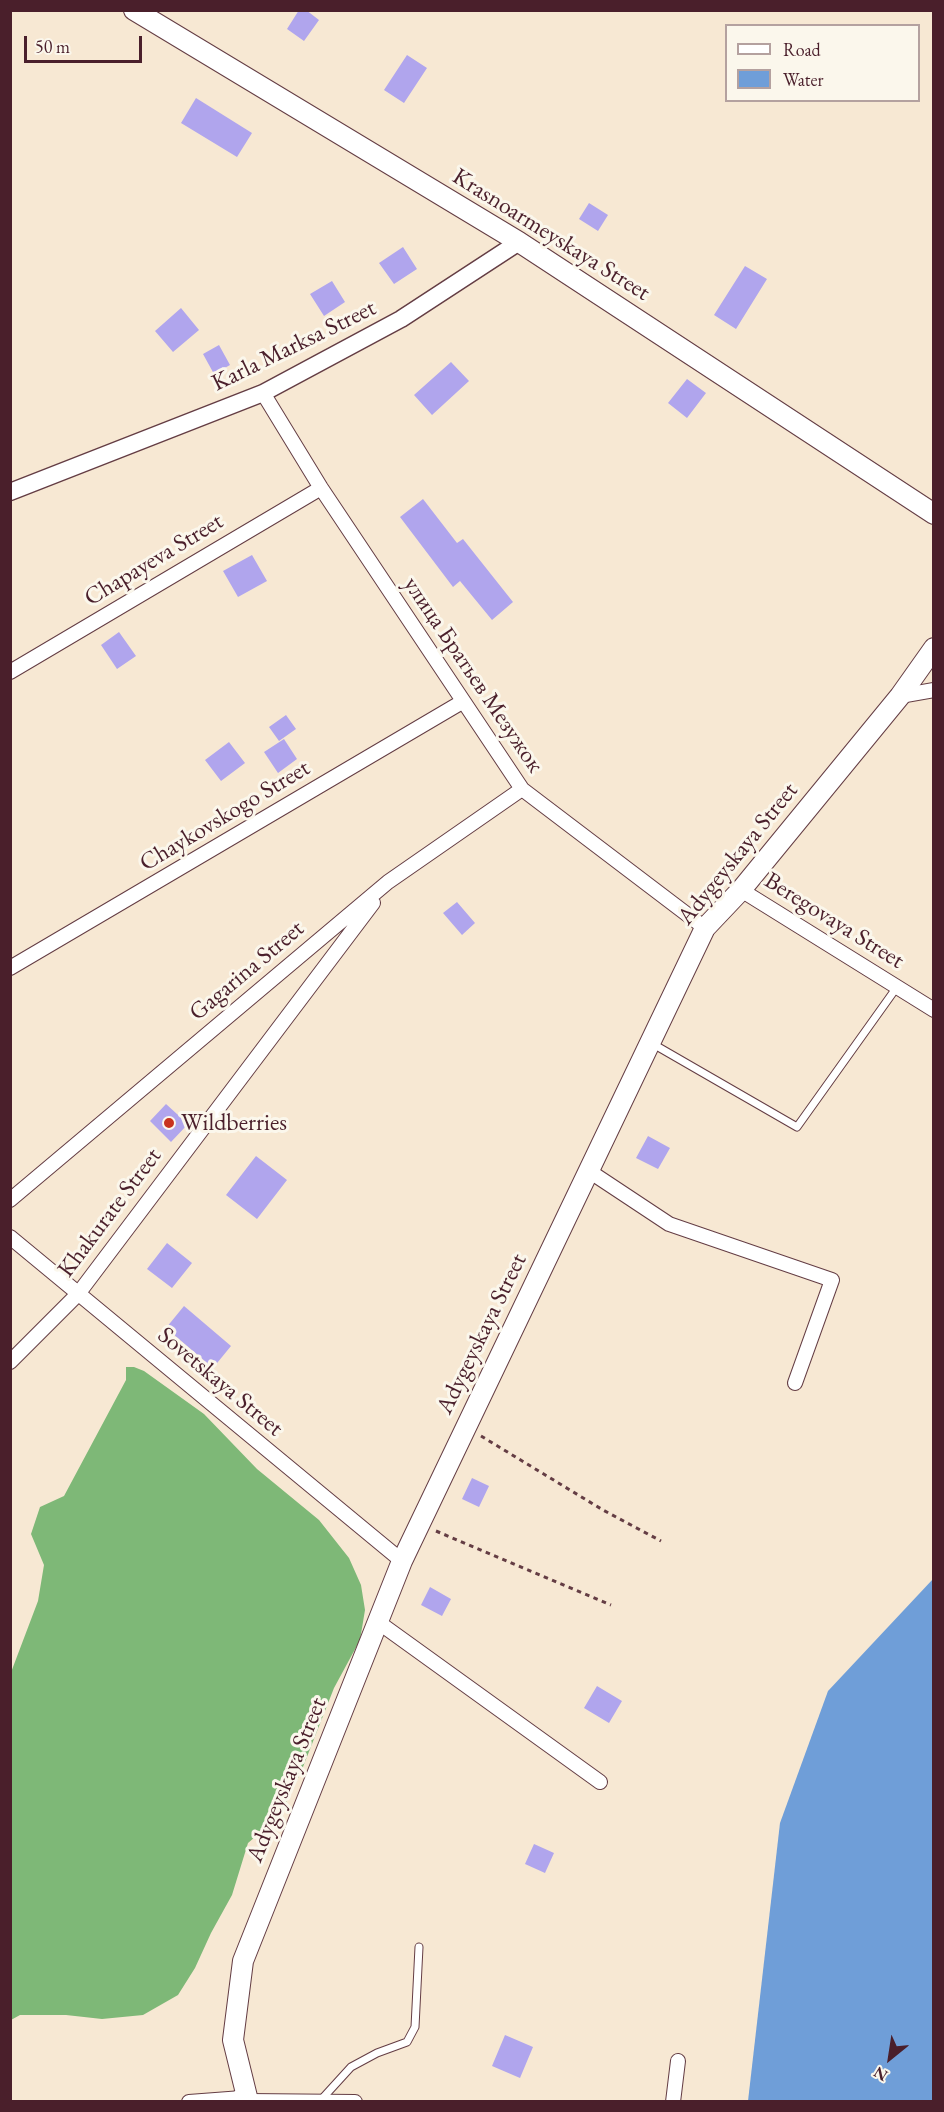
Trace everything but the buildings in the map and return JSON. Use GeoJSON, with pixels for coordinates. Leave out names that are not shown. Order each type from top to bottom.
{"type":"FeatureCollection","features":[{"type":"Feature","properties":{"kind":"main road","name":"Krasnoarmeyskaya Street"},"geometry":{"type":"LineString","coordinates":[[134,10],[519,243],[933,514]]}},
{"type":"Feature","properties":{"kind":"main road","name":"Adygeyskaya Street"},"geometry":{"type":"LineString","coordinates":[[244,2100],[233,2040],[243,1961],[402,1561],[419,1524],[705,928],[741,890],[900,696],[933,648]]}},
{"type":"Feature","properties":{"kind":"street","name":"Karla Marksa Street"},"geometry":{"type":"LineString","coordinates":[[10,492],[263,393],[401,319],[519,243]]}},
{"type":"Feature","properties":{"kind":"street","name":"улица Братьев Мезужок"},"geometry":{"type":"LineString","coordinates":[[263,393],[321,488],[522,789],[705,928]]}},
{"type":"Feature","properties":{"kind":"street","name":"Chapayeva Street"},"geometry":{"type":"LineString","coordinates":[[10,672],[321,488]]}},
{"type":"Feature","properties":{"kind":"street"},"geometry":{"type":"LineString","coordinates":[[900,696],[933,690]]}},
{"type":"Feature","properties":{"kind":"street","name":"Chaykovskogo Street"},"geometry":{"type":"LineString","coordinates":[[10,968],[462,702]]}},
{"type":"Feature","properties":{"kind":"street","name":"Gagarina Street"},"geometry":{"type":"LineString","coordinates":[[10,1200],[388,882],[522,789]]}},
{"type":"Feature","properties":{"kind":"street","name":"Khakurate Street"},"geometry":{"type":"LineString","coordinates":[[10,1362],[78,1294],[388,882]]}},
{"type":"Feature","properties":{"kind":"street","name":"Beregovaya Street"},"geometry":{"type":"LineString","coordinates":[[741,890],[933,1010]]}},
{"type":"Feature","properties":{"kind":"street"},"geometry":{"type":"LineString","coordinates":[[589,1171],[669,1224],[832,1280],[795,1383]]}},
{"type":"Feature","properties":{"kind":"street","name":"Sovetskaya Street"},"geometry":{"type":"LineString","coordinates":[[10,1237],[402,1561]]}},
{"type":"Feature","properties":{"kind":"street"},"geometry":{"type":"LineString","coordinates":[[378,1622],[600,1782]]}},
{"type":"Feature","properties":{"kind":"street"},"geometry":{"type":"LineString","coordinates":[[673,2102],[678,2061]]}},
{"type":"Feature","properties":{"kind":"street"},"geometry":{"type":"LineString","coordinates":[[189,2102],[244,2100],[355,2102]]}},
{"type":"Feature","properties":{"kind":"lane"},"geometry":{"type":"LineString","coordinates":[[650,1042],[797,1127],[897,987]]}},
{"type":"Feature","properties":{"kind":"lane"},"geometry":{"type":"LineString","coordinates":[[320,2101],[351,2067],[377,2053],[407,2042],[415,2027],[419,1947]]}},
{"type":"Feature","properties":{"kind":"path"},"geometry":{"type":"LineString","coordinates":[[466,1427],[603,1510],[661,1541]]}},
{"type":"Feature","properties":{"kind":"path"},"geometry":{"type":"LineString","coordinates":[[419,1524],[611,1605]]}},
{"type":"Feature","properties":{"kind":"green space"},"geometry":{"type":"Polygon","coordinates":[[[126,1367],[144,1371],[204,1414],[257,1469],[319,1520],[349,1558],[361,1585],[365,1610],[360,1640],[334,1688],[301,1772],[284,1807],[270,1824],[248,1843],[232,1895],[195,1968],[178,1995],[143,2015],[102,2019],[66,2015],[20,2015],[11,2020],[10,1675],[38,1601],[44,1565],[31,1534],[40,1507],[64,1496],[126,1380],[126,1367]]]}},
{"type":"Feature","properties":{"kind":"water"},"geometry":{"type":"Polygon","coordinates":[[[933,1579],[933,2101],[748,2101],[780,1823],[828,1691],[933,1579]]]}},
{"type":"Feature","properties":{"kind":"place","name":"Wildberries"},"geometry":{"type":"Point","coordinates":[169,1123]}}]}
